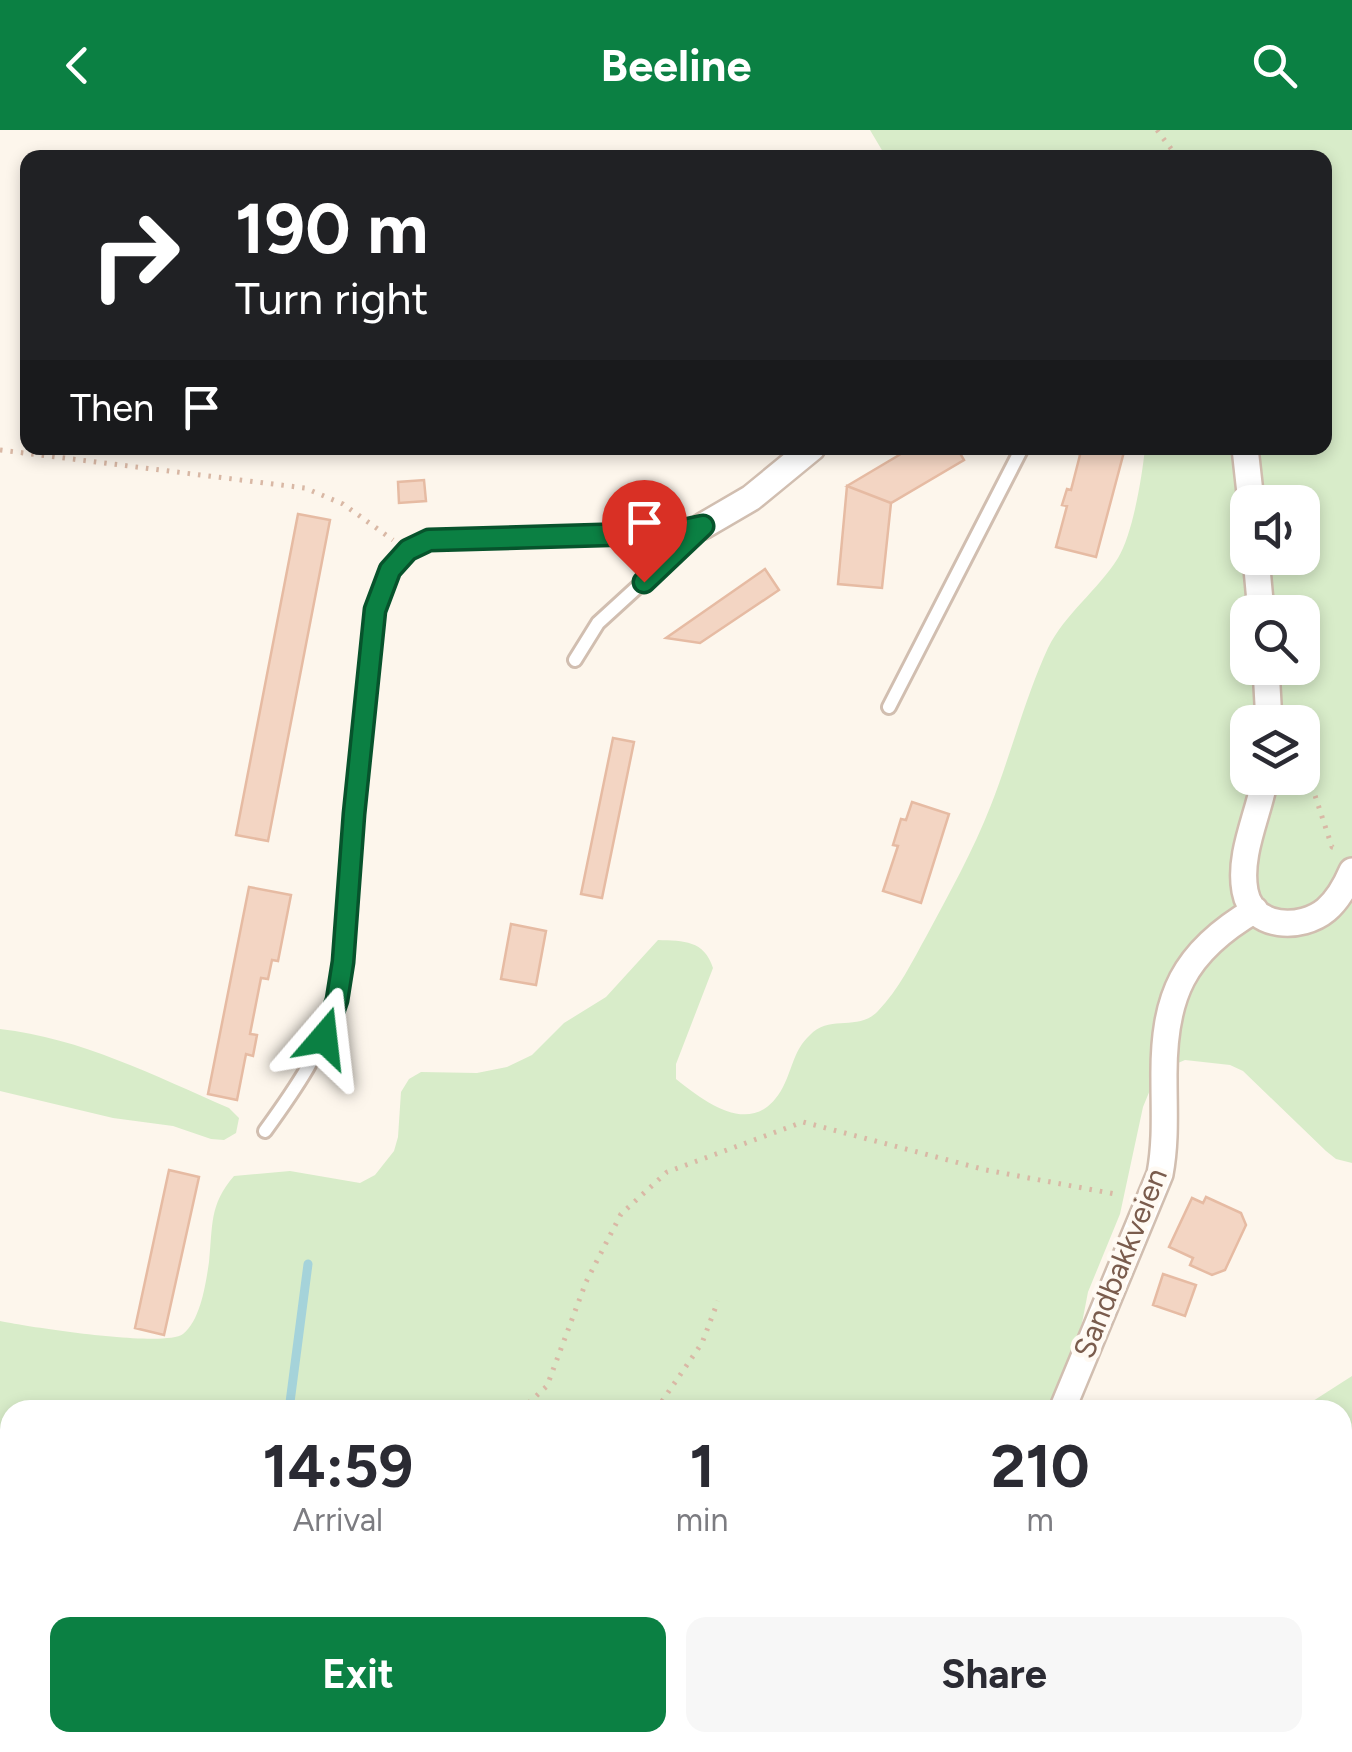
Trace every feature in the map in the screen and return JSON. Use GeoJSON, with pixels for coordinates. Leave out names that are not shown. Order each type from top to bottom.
{"type":"FeatureCollection","features":[{"type":"Feature","properties":{"kind":"street"},"geometry":{"type":"LineString","coordinates":[[703,526],[751,498],[803,455]]}},
{"type":"Feature","properties":{"kind":"street"},"geometry":{"type":"LineString","coordinates":[[1246,455],[1249,485]]}},
{"type":"Feature","properties":{"kind":"street"},"geometry":{"type":"LineString","coordinates":[[1261,795],[1245,866],[1245,893],[1255,910],[1278,924],[1303,923],[1330,907],[1352,871]]}},
{"type":"Feature","properties":{"kind":"street","name":"Sandbakkveien"},"geometry":{"type":"LineString","coordinates":[[1066,1400],[1160,1174],[1166,1147],[1166,1035],[1180,984],[1204,946],[1255,910]]}},
{"type":"Feature","properties":{"kind":"lane"},"geometry":{"type":"LineString","coordinates":[[889,707],[1018,455]]}},
{"type":"Feature","properties":{"kind":"lane"},"geometry":{"type":"LineString","coordinates":[[264,1131],[324,1038],[337,1000],[375,610],[390,570],[408,550],[429,540],[670,533],[703,526]]}},
{"type":"Feature","properties":{"kind":"lane"},"geometry":{"type":"LineString","coordinates":[[575,660],[598,623],[703,526]]}},
{"type":"Feature","properties":{"kind":"path"},"geometry":{"type":"LineString","coordinates":[[1156,130],[1172,150]]}},
{"type":"Feature","properties":{"kind":"path"},"geometry":{"type":"LineString","coordinates":[[40,455],[305,488],[344,504],[408,550]]}},
{"type":"Feature","properties":{"kind":"path"},"geometry":{"type":"LineString","coordinates":[[1315,795],[1332,847],[1344,850],[1352,846]]}},
{"type":"Feature","properties":{"kind":"path"},"geometry":{"type":"LineString","coordinates":[[531,1400],[547,1386],[586,1282],[621,1214],[667,1172],[803,1122],[986,1170],[1116,1194]]}},
{"type":"Feature","properties":{"kind":"path"},"geometry":{"type":"LineString","coordinates":[[663,1400],[702,1343],[718,1302]]}},
{"type":"Feature","properties":{"kind":"green space"},"geometry":{"type":"Polygon","coordinates":[[[870,130],[1352,130],[1352,1163],[1336,1159],[1326,1151],[1243,1071],[1230,1065],[1185,1060],[1171,1066],[1150,1090],[1143,1107],[1120,1214],[1088,1292],[1070,1357],[1065,1387],[1072,1400],[0,1400],[0,1321],[124,1338],[171,1338],[183,1334],[202,1300],[216,1206],[234,1176],[290,1171],[360,1183],[375,1175],[394,1151],[401,1092],[409,1079],[421,1072],[477,1073],[507,1067],[532,1055],[564,1023],[606,997],[658,940],[698,947],[713,968],[676,1064],[676,1079],[731,1112],[759,1112],[772,1103],[810,1035],[826,1025],[870,1017],[892,994],[984,822],[1048,648],[1063,624],[1110,570],[1128,534],[1144,455],[1332,455],[1332,150],[882,150],[870,130]]]}},
{"type":"Feature","properties":{"kind":"green space"},"geometry":{"type":"Polygon","coordinates":[[[0,1029],[89,1050],[173,1083],[229,1108],[239,1118],[236,1133],[224,1140],[211,1139],[173,1126],[113,1118],[0,1091],[0,1029]]]}},
{"type":"Feature","properties":{"kind":"green space"},"geometry":{"type":"Polygon","coordinates":[[[1352,1376],[1352,1400],[1315,1400],[1352,1376]]]}},
{"type":"Feature","properties":{"kind":"building"},"geometry":{"type":"Polygon","coordinates":[[[899,455],[961,455],[964,460],[891,503],[847,486],[899,455]]]}},
{"type":"Feature","properties":{"kind":"building"},"geometry":{"type":"Polygon","coordinates":[[[1080,455],[1123,455],[1096,557],[1056,547],[1067,506],[1062,505],[1067,489],[1071,490],[1080,455]]]}},
{"type":"Feature","properties":{"kind":"building"},"geometry":{"type":"Polygon","coordinates":[[[424,480],[426,501],[399,503],[398,482],[424,480]]]}},
{"type":"Feature","properties":{"kind":"building"},"geometry":{"type":"Polygon","coordinates":[[[847,486],[891,503],[882,588],[838,584],[847,486]]]}},
{"type":"Feature","properties":{"kind":"building"},"geometry":{"type":"Polygon","coordinates":[[[298,514],[330,520],[268,841],[236,835],[298,514]]]}},
{"type":"Feature","properties":{"kind":"building"},"geometry":{"type":"Polygon","coordinates":[[[765,569],[779,590],[700,643],[666,638],[765,569]]]}},
{"type":"Feature","properties":{"kind":"building"},"geometry":{"type":"Polygon","coordinates":[[[613,738],[634,742],[602,898],[581,894],[613,738]]]}},
{"type":"Feature","properties":{"kind":"building"},"geometry":{"type":"Polygon","coordinates":[[[912,802],[949,814],[921,903],[883,891],[898,846],[893,845],[901,819],[906,820],[912,802]]]}},
{"type":"Feature","properties":{"kind":"building"},"geometry":{"type":"Polygon","coordinates":[[[249,887],[291,895],[278,961],[272,960],[268,979],[261,978],[250,1034],[257,1035],[253,1056],[246,1054],[237,1100],[208,1094],[249,887]]]}},
{"type":"Feature","properties":{"kind":"building"},"geometry":{"type":"Polygon","coordinates":[[[511,924],[546,931],[536,985],[501,979],[511,924]]]}},
{"type":"Feature","properties":{"kind":"building"},"geometry":{"type":"Polygon","coordinates":[[[169,1170],[199,1177],[164,1335],[135,1328],[169,1170]]]}},
{"type":"Feature","properties":{"kind":"building"},"geometry":{"type":"Polygon","coordinates":[[[1206,1197],[1241,1213],[1246,1225],[1225,1270],[1212,1275],[1190,1265],[1193,1258],[1169,1247],[1192,1198],[1203,1203],[1206,1197]]]}},
{"type":"Feature","properties":{"kind":"building"},"geometry":{"type":"Polygon","coordinates":[[[1163,1274],[1196,1285],[1185,1316],[1153,1305],[1163,1274]]]}},
{"type":"Feature","properties":{"kind":"waterway"},"geometry":{"type":"LineString","coordinates":[[290,1400],[308,1264]]}},
{"type":"Feature","properties":{"kind":"route"},"geometry":{"type":"LineString","coordinates":[[324,1038],[337,1000],[343,962],[375,610],[390,570],[408,550],[429,540],[670,533],[703,526],[644,582]]}}]}
